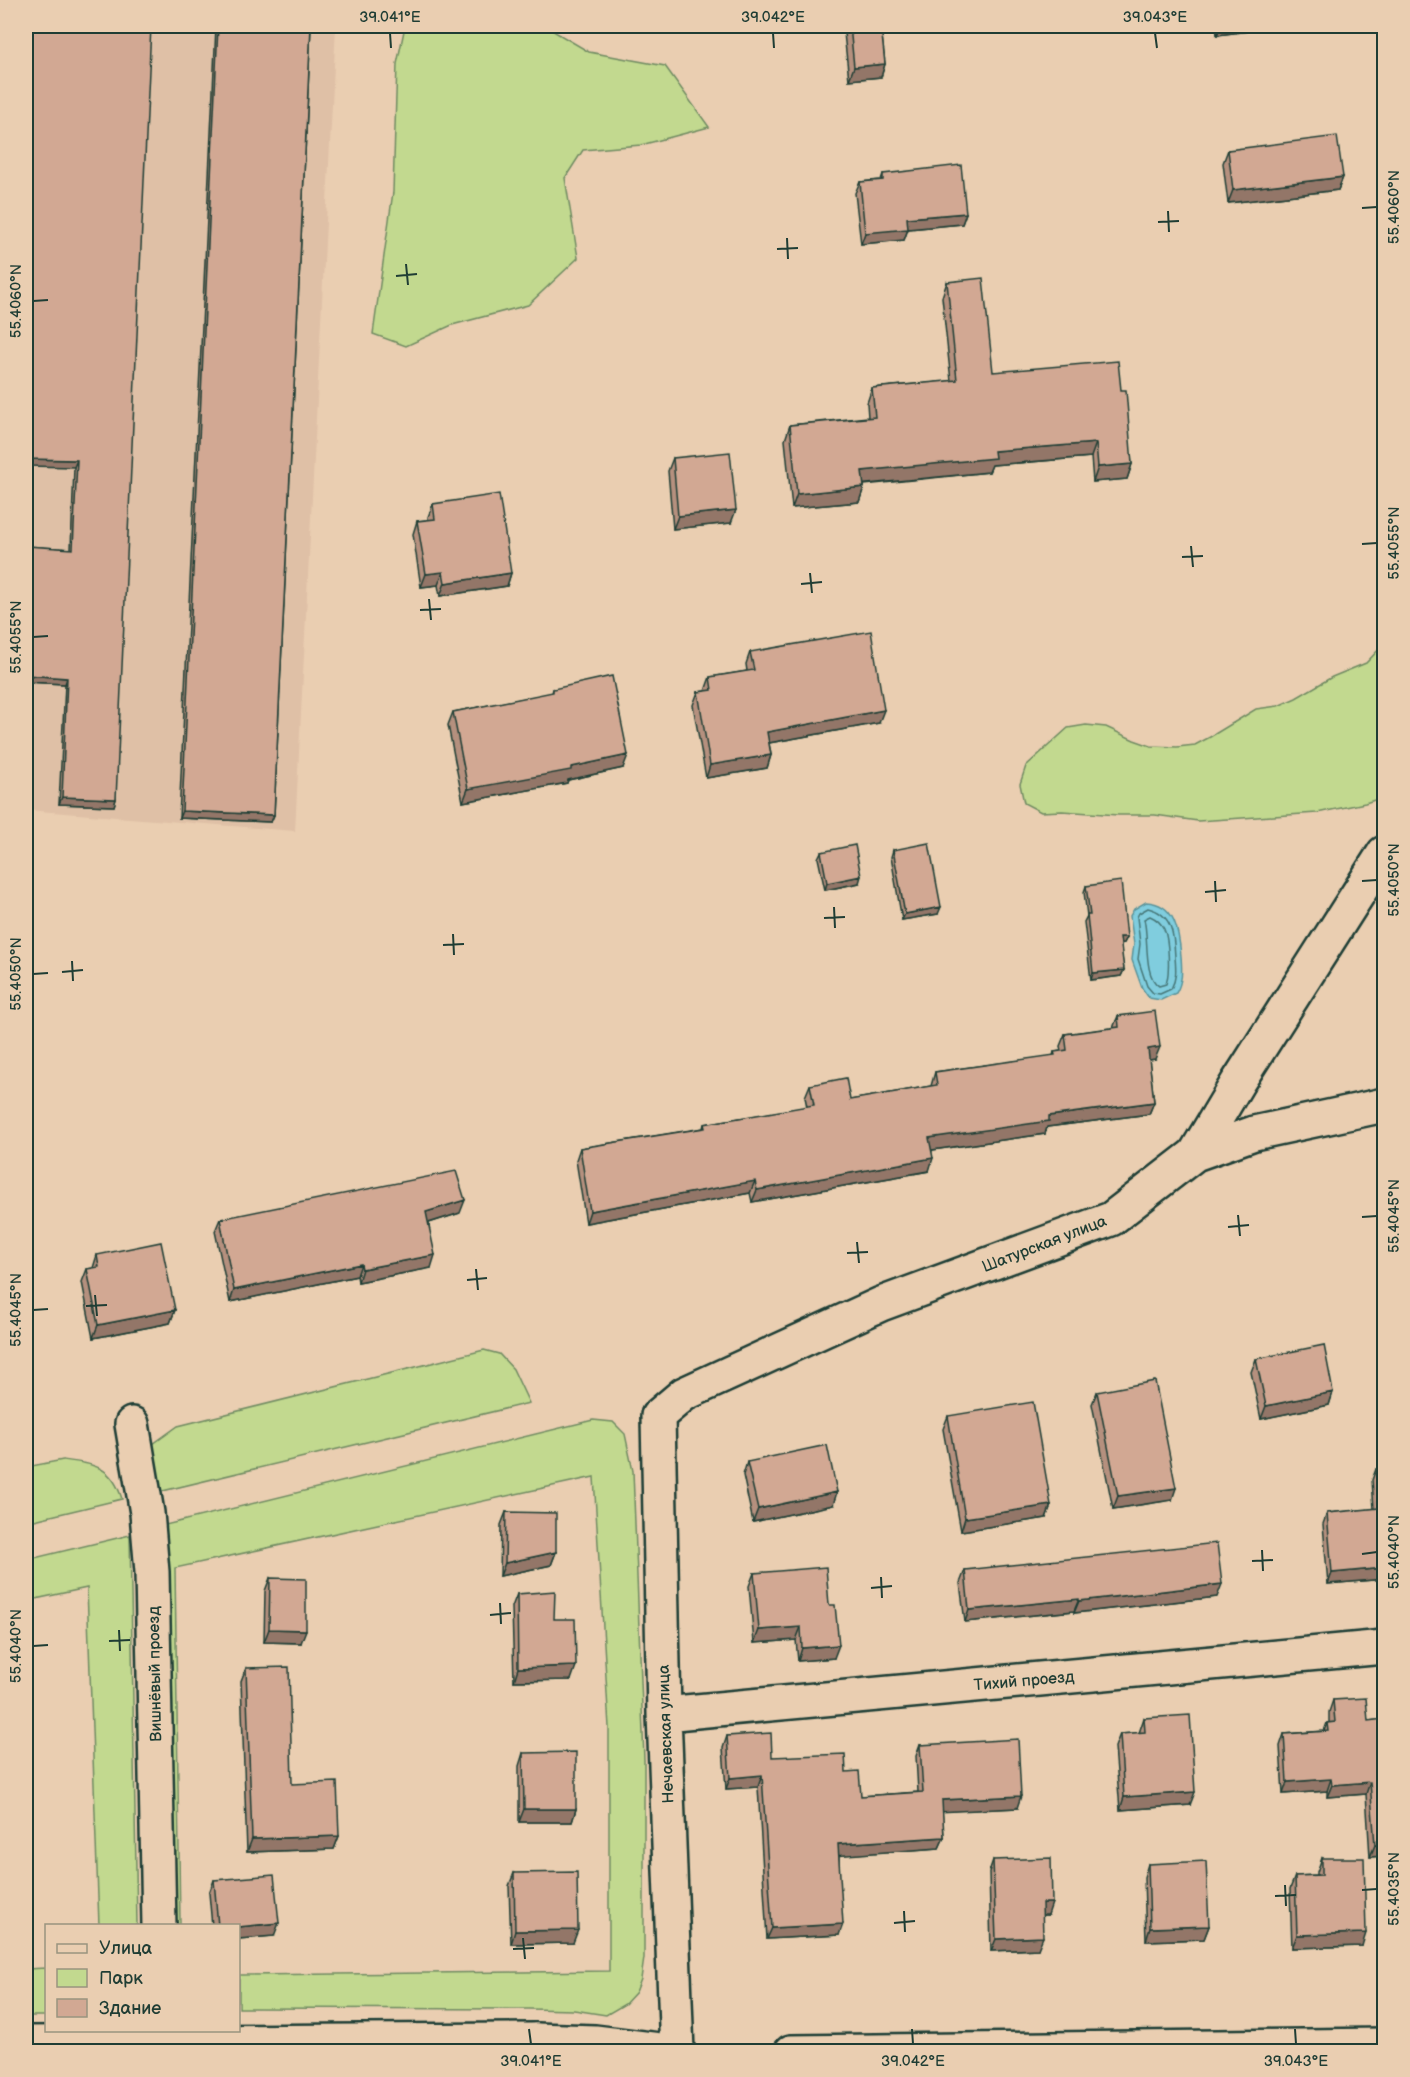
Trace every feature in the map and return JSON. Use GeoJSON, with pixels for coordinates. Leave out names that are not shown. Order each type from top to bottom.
{"type":"FeatureCollection","features":[{"type":"Feature","properties":{"kind":"street","name":"Шатурская улица"},"geometry":{"type":"LineString","coordinates":[[658,1416],[684,1394],[881,1304],[1110,1219],[1195,1154],[1244,1072],[1384,853]]}},
{"type":"Feature","properties":{"kind":"street"},"geometry":{"type":"LineString","coordinates":[[1195,1154],[1254,1133],[1384,1105]]}},
{"type":"Feature","properties":{"kind":"street","name":"Нечаевская улица"},"geometry":{"type":"LineString","coordinates":[[658,1416],[664,1714],[676,2052]]}},
{"type":"Feature","properties":{"kind":"street","name":"Вишнёвый проезд"},"geometry":{"type":"LineString","coordinates":[[132,1424],[147,1513],[152,1572],[159,1924]]}},
{"type":"Feature","properties":{"kind":"street","name":"Тихий проезд"},"geometry":{"type":"LineString","coordinates":[[664,1714],[1384,1647]]}},
{"type":"Feature","properties":{"kind":"street"},"geometry":{"type":"LineString","coordinates":[[26,2043],[161,2037],[547,2046],[596,2042],[676,2052]]}},
{"type":"Feature","properties":{"kind":"street"},"geometry":{"type":"LineString","coordinates":[[791,2052],[1384,2045]]}},
{"type":"Feature","properties":{"kind":"shaded area"},"geometry":{"type":"Polygon","coordinates":[[[26,26],[336,26],[295,831],[26,810],[26,26]]]}},
{"type":"Feature","properties":{"kind":"green space"},"geometry":{"type":"Polygon","coordinates":[[[405,26],[545,26],[589,52],[665,66],[709,127],[641,145],[583,150],[565,178],[578,258],[528,305],[452,325],[406,346],[373,334],[393,192],[397,64],[405,26]]]}},
{"type":"Feature","properties":{"kind":"green space"},"geometry":{"type":"Polygon","coordinates":[[[1384,644],[1384,794],[1381,798],[1317,813],[1198,821],[1155,815],[1041,812],[1024,803],[1020,784],[1026,766],[1068,728],[1086,725],[1106,727],[1151,746],[1195,745],[1256,709],[1278,706],[1332,677],[1366,663],[1384,644]]]}},
{"type":"Feature","properties":{"kind":"green space"},"geometry":{"type":"Polygon","coordinates":[[[484,1350],[499,1354],[513,1369],[529,1403],[150,1494],[148,1461],[153,1444],[178,1426],[484,1350]]]}},
{"type":"Feature","properties":{"kind":"green space"},"geometry":{"type":"Polygon","coordinates":[[[593,1420],[613,1422],[625,1434],[633,1471],[644,1760],[644,1958],[641,1979],[636,1992],[625,2004],[606,2015],[574,2010],[529,2009],[240,2008],[240,1975],[609,1971],[609,1727],[594,1477],[175,1568],[180,1924],[165,1924],[153,1528],[593,1420]]]}},
{"type":"Feature","properties":{"kind":"green space"},"geometry":{"type":"Polygon","coordinates":[[[63,1460],[93,1465],[107,1473],[118,1488],[122,1499],[26,1522],[26,1467],[63,1460]]]}},
{"type":"Feature","properties":{"kind":"green space"},"geometry":{"type":"Polygon","coordinates":[[[130,1535],[137,1924],[99,1924],[87,1588],[26,1601],[26,1560],[130,1535]]]}},
{"type":"Feature","properties":{"kind":"green space"},"geometry":{"type":"Polygon","coordinates":[[[45,1968],[45,2016],[26,2016],[26,1969],[45,1968]]]}},
{"type":"Feature","properties":{"kind":"water"},"geometry":{"type":"Polygon","coordinates":[[[1146,902],[1156,904],[1170,913],[1179,938],[1182,966],[1180,984],[1176,993],[1161,1000],[1149,998],[1142,988],[1132,960],[1134,944],[1130,916],[1134,909],[1146,902]]]}},
{"type":"Feature","properties":{"kind":"building"},"geometry":{"type":"Polygon","coordinates":[[[26,26],[151,26],[116,799],[62,797],[67,678],[26,675],[26,546],[73,549],[77,460],[26,459],[26,26]]]}},
{"type":"Feature","properties":{"kind":"building"},"geometry":{"type":"Polygon","coordinates":[[[218,26],[311,26],[274,815],[182,811],[218,26]]]}},
{"type":"Feature","properties":{"kind":"building"},"geometry":{"type":"Polygon","coordinates":[[[850,26],[881,26],[885,64],[854,67],[850,26]]]}},
{"type":"Feature","properties":{"kind":"building"},"geometry":{"type":"Polygon","coordinates":[[[1337,136],[1343,177],[1233,190],[1228,150],[1337,136]]]}},
{"type":"Feature","properties":{"kind":"building"},"geometry":{"type":"Polygon","coordinates":[[[961,165],[966,213],[907,218],[908,229],[865,233],[860,182],[883,180],[883,174],[961,165]]]}},
{"type":"Feature","properties":{"kind":"building"},"geometry":{"type":"Polygon","coordinates":[[[983,278],[993,372],[1118,361],[1121,390],[1126,390],[1132,464],[1098,467],[1096,443],[994,451],[995,458],[862,471],[864,487],[797,494],[790,425],[875,417],[872,388],[957,380],[947,282],[983,278]]]}},
{"type":"Feature","properties":{"kind":"building"},"geometry":{"type":"Polygon","coordinates":[[[730,452],[736,510],[678,516],[673,458],[730,452]]]}},
{"type":"Feature","properties":{"kind":"building"},"geometry":{"type":"Polygon","coordinates":[[[499,494],[511,573],[445,583],[443,572],[426,574],[417,521],[435,519],[433,504],[499,494]]]}},
{"type":"Feature","properties":{"kind":"building"},"geometry":{"type":"Polygon","coordinates":[[[871,631],[884,710],[767,732],[771,755],[710,765],[698,692],[712,690],[710,677],[754,670],[750,652],[871,631]]]}},
{"type":"Feature","properties":{"kind":"building"},"geometry":{"type":"Polygon","coordinates":[[[612,676],[628,755],[571,767],[571,770],[468,789],[453,712],[553,692],[553,689],[612,676]]]}},
{"type":"Feature","properties":{"kind":"building"},"geometry":{"type":"Polygon","coordinates":[[[929,843],[941,907],[905,914],[893,850],[929,843]]]}},
{"type":"Feature","properties":{"kind":"building"},"geometry":{"type":"Polygon","coordinates":[[[855,845],[861,876],[827,883],[821,852],[855,845]]]}},
{"type":"Feature","properties":{"kind":"building"},"geometry":{"type":"Polygon","coordinates":[[[1121,881],[1127,937],[1120,937],[1124,970],[1093,973],[1086,886],[1121,881]]]}},
{"type":"Feature","properties":{"kind":"building"},"geometry":{"type":"Polygon","coordinates":[[[1155,1011],[1160,1047],[1148,1049],[1154,1102],[1049,1116],[1049,1121],[929,1138],[933,1158],[757,1190],[755,1181],[590,1211],[580,1148],[705,1128],[704,1124],[814,1105],[810,1085],[846,1078],[850,1100],[937,1085],[935,1072],[1055,1055],[1054,1052],[1067,1050],[1065,1034],[1119,1027],[1118,1016],[1155,1011]]]}},
{"type":"Feature","properties":{"kind":"building"},"geometry":{"type":"Polygon","coordinates":[[[456,1171],[465,1200],[426,1212],[435,1255],[362,1269],[361,1264],[234,1290],[220,1219],[456,1171]]]}},
{"type":"Feature","properties":{"kind":"building"},"geometry":{"type":"Polygon","coordinates":[[[161,1242],[175,1310],[98,1325],[87,1269],[99,1267],[97,1255],[161,1242]]]}},
{"type":"Feature","properties":{"kind":"building"},"geometry":{"type":"Polygon","coordinates":[[[1324,1345],[1333,1392],[1266,1406],[1256,1359],[1324,1345]]]}},
{"type":"Feature","properties":{"kind":"building"},"geometry":{"type":"Polygon","coordinates":[[[1155,1381],[1176,1488],[1118,1496],[1097,1392],[1155,1381]]]}},
{"type":"Feature","properties":{"kind":"building"},"geometry":{"type":"Polygon","coordinates":[[[1033,1402],[1051,1505],[965,1518],[948,1416],[1033,1402]]]}},
{"type":"Feature","properties":{"kind":"building"},"geometry":{"type":"Polygon","coordinates":[[[827,1445],[837,1492],[758,1509],[747,1462],[827,1445]]]}},
{"type":"Feature","properties":{"kind":"building"},"geometry":{"type":"Polygon","coordinates":[[[1384,1468],[1384,1568],[1332,1573],[1327,1513],[1379,1508],[1376,1469],[1384,1468]]]}},
{"type":"Feature","properties":{"kind":"building"},"geometry":{"type":"Polygon","coordinates":[[[506,1512],[556,1513],[556,1552],[505,1563],[506,1512]]]}},
{"type":"Feature","properties":{"kind":"building"},"geometry":{"type":"Polygon","coordinates":[[[1217,1543],[1222,1584],[1079,1601],[1079,1599],[969,1610],[965,1570],[1217,1543]]]}},
{"type":"Feature","properties":{"kind":"building"},"geometry":{"type":"Polygon","coordinates":[[[826,1567],[829,1605],[835,1605],[839,1645],[802,1648],[801,1627],[759,1630],[754,1573],[826,1567]]]}},
{"type":"Feature","properties":{"kind":"building"},"geometry":{"type":"Polygon","coordinates":[[[270,1578],[306,1579],[306,1630],[269,1629],[270,1578]]]}},
{"type":"Feature","properties":{"kind":"building"},"geometry":{"type":"Polygon","coordinates":[[[555,1591],[554,1619],[575,1619],[576,1666],[518,1668],[517,1594],[555,1591]]]}},
{"type":"Feature","properties":{"kind":"building"},"geometry":{"type":"Polygon","coordinates":[[[289,1667],[292,1784],[337,1782],[339,1836],[252,1839],[246,1668],[289,1667]]]}},
{"type":"Feature","properties":{"kind":"building"},"geometry":{"type":"Polygon","coordinates":[[[1366,1698],[1368,1721],[1384,1719],[1384,1845],[1375,1845],[1370,1782],[1332,1785],[1331,1779],[1287,1782],[1284,1734],[1328,1731],[1327,1723],[1335,1722],[1333,1700],[1366,1698]]]}},
{"type":"Feature","properties":{"kind":"building"},"geometry":{"type":"Polygon","coordinates":[[[1190,1715],[1195,1792],[1124,1797],[1120,1734],[1145,1732],[1144,1718],[1190,1715]]]}},
{"type":"Feature","properties":{"kind":"building"},"geometry":{"type":"Polygon","coordinates":[[[771,1733],[772,1757],[845,1754],[846,1772],[859,1771],[861,1796],[923,1792],[920,1745],[1018,1739],[1021,1796],[942,1800],[944,1837],[838,1844],[843,1924],[772,1928],[762,1775],[730,1778],[727,1736],[771,1733]]]}},
{"type":"Feature","properties":{"kind":"building"},"geometry":{"type":"Polygon","coordinates":[[[576,1752],[576,1809],[524,1809],[523,1753],[576,1752]]]}},
{"type":"Feature","properties":{"kind":"building"},"geometry":{"type":"Polygon","coordinates":[[[1051,1858],[1052,1903],[1042,1903],[1043,1937],[996,1939],[993,1860],[1051,1858]]]}},
{"type":"Feature","properties":{"kind":"building"},"geometry":{"type":"Polygon","coordinates":[[[1322,1858],[1364,1858],[1366,1933],[1297,1935],[1295,1876],[1322,1875],[1322,1858]]]}},
{"type":"Feature","properties":{"kind":"building"},"geometry":{"type":"Polygon","coordinates":[[[1206,1861],[1209,1926],[1150,1928],[1148,1864],[1206,1861]]]}},
{"type":"Feature","properties":{"kind":"building"},"geometry":{"type":"Polygon","coordinates":[[[577,1872],[578,1930],[515,1931],[514,1873],[577,1872]]]}},
{"type":"Feature","properties":{"kind":"building"},"geometry":{"type":"Polygon","coordinates":[[[274,1875],[279,1923],[240,1927],[240,1924],[218,1924],[214,1880],[274,1875]]]}}]}
